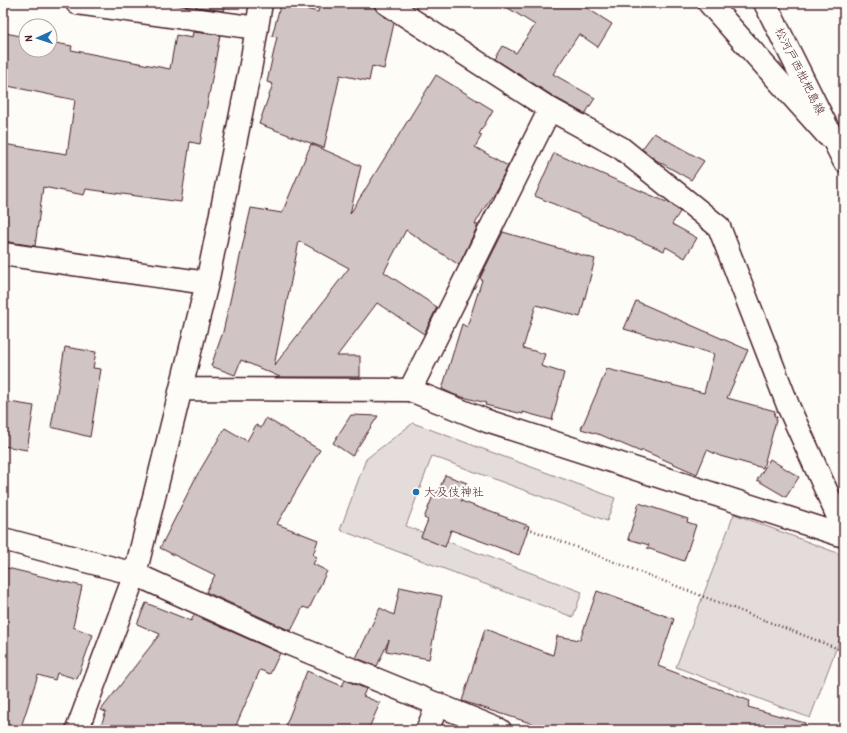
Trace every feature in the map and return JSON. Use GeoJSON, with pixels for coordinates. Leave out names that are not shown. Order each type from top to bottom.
{"type":"FeatureCollection","features":[{"type":"Feature","properties":{"kind":"street"},"geometry":{"type":"LineString","coordinates":[[77,3],[257,28]]}},
{"type":"Feature","properties":{"kind":"street"},"geometry":{"type":"LineString","coordinates":[[77,730],[135,574],[207,283],[251,64],[261,3]]}},
{"type":"Feature","properties":{"kind":"street"},"geometry":{"type":"LineString","coordinates":[[386,3],[550,109],[621,148],[719,227],[789,408],[844,530]]}},
{"type":"Feature","properties":{"kind":"street"},"geometry":{"type":"LineString","coordinates":[[709,3],[841,154]]}},
{"type":"Feature","properties":{"kind":"street","name":"松河戸西枇杷島線"},"geometry":{"type":"LineString","coordinates":[[765,3],[841,154]]}},
{"type":"Feature","properties":{"kind":"street"},"geometry":{"type":"LineString","coordinates":[[410,390],[550,109]]}},
{"type":"Feature","properties":{"kind":"street"},"geometry":{"type":"LineString","coordinates":[[3,254],[207,283]]}},
{"type":"Feature","properties":{"kind":"street"},"geometry":{"type":"LineString","coordinates":[[181,389],[410,390],[487,421],[844,536]]}},
{"type":"Feature","properties":{"kind":"street"},"geometry":{"type":"LineString","coordinates":[[3,539],[135,574],[287,643],[500,730]]}},
{"type":"Feature","properties":{"kind":"street"},"geometry":{"type":"LineString","coordinates":[[427,730],[438,704]]}},
{"type":"Feature","properties":{"kind":"path"},"geometry":{"type":"LineString","coordinates":[[524,527],[844,651]]}},
{"type":"Feature","properties":{"kind":"shaded area"},"geometry":{"type":"Polygon","coordinates":[[[413,423],[615,498],[607,521],[432,456],[406,526],[582,592],[573,617],[340,530],[366,459],[413,423]]]}},
{"type":"Feature","properties":{"kind":"shaded area"},"geometry":{"type":"Polygon","coordinates":[[[734,514],[840,554],[844,565],[844,628],[810,718],[676,667],[734,514]]]}},
{"type":"Feature","properties":{"kind":"building"},"geometry":{"type":"Polygon","coordinates":[[[196,3],[226,3],[224,11],[196,7],[196,3]]]}},
{"type":"Feature","properties":{"kind":"building"},"geometry":{"type":"Polygon","coordinates":[[[281,3],[318,12],[320,3],[374,3],[375,8],[379,13],[394,23],[384,69],[372,66],[369,81],[340,75],[324,148],[259,124],[273,84],[267,82],[277,37],[272,36],[281,3]]]}},
{"type":"Feature","properties":{"kind":"building"},"geometry":{"type":"Polygon","coordinates":[[[500,3],[579,3],[612,24],[598,47],[579,34],[553,74],[595,98],[585,114],[556,98],[495,59],[503,46],[516,53],[535,25],[500,3]]]}},
{"type":"Feature","properties":{"kind":"building"},"geometry":{"type":"Polygon","coordinates":[[[193,32],[220,35],[200,144],[190,142],[181,202],[86,189],[84,195],[43,187],[35,246],[3,241],[3,144],[67,154],[75,100],[3,85],[3,47],[5,33],[18,35],[18,58],[58,58],[58,43],[72,46],[71,50],[170,69],[176,35],[192,38],[193,32]]]}},
{"type":"Feature","properties":{"kind":"building"},"geometry":{"type":"Polygon","coordinates":[[[436,75],[493,110],[479,134],[482,135],[475,147],[508,166],[475,224],[478,225],[459,265],[406,230],[384,272],[437,307],[424,334],[377,303],[337,356],[360,356],[360,377],[280,377],[241,360],[235,375],[211,366],[223,332],[251,208],[282,213],[311,144],[361,166],[350,214],[436,75]],[[299,241],[274,366],[349,268],[299,241]]]}},
{"type":"Feature","properties":{"kind":"building"},"geometry":{"type":"Polygon","coordinates":[[[654,133],[704,161],[691,180],[656,160],[642,149],[654,133]]]}},
{"type":"Feature","properties":{"kind":"building"},"geometry":{"type":"Polygon","coordinates":[[[554,153],[671,204],[680,212],[672,224],[697,238],[685,258],[666,247],[664,251],[535,196],[554,153]]]}},
{"type":"Feature","properties":{"kind":"building"},"geometry":{"type":"Polygon","coordinates":[[[503,232],[595,259],[580,317],[536,305],[523,348],[545,354],[541,366],[564,373],[552,420],[523,412],[523,414],[485,405],[486,403],[455,395],[442,389],[462,324],[467,327],[482,280],[480,278],[503,232]]]}},
{"type":"Feature","properties":{"kind":"building"},"geometry":{"type":"Polygon","coordinates":[[[636,301],[748,350],[727,398],[775,411],[774,416],[777,417],[763,468],[720,456],[707,450],[697,474],[642,450],[641,452],[601,435],[581,429],[607,369],[704,393],[714,354],[624,329],[636,301]]]}},
{"type":"Feature","properties":{"kind":"building"},"geometry":{"type":"Polygon","coordinates":[[[65,347],[96,352],[93,368],[101,369],[90,437],[51,427],[65,347]]]}},
{"type":"Feature","properties":{"kind":"building"},"geometry":{"type":"Polygon","coordinates":[[[3,401],[34,406],[27,450],[3,446],[3,401]]]}},
{"type":"Feature","properties":{"kind":"building"},"geometry":{"type":"Polygon","coordinates":[[[351,415],[378,416],[352,456],[333,443],[351,415]]]}},
{"type":"Feature","properties":{"kind":"building"},"geometry":{"type":"Polygon","coordinates":[[[266,418],[320,450],[277,524],[318,540],[313,555],[317,557],[313,564],[327,571],[309,609],[303,607],[291,631],[206,592],[215,575],[160,548],[196,477],[225,428],[247,441],[256,425],[261,428],[266,418]]]}},
{"type":"Feature","properties":{"kind":"building"},"geometry":{"type":"Polygon","coordinates":[[[770,459],[799,477],[786,497],[757,480],[770,459]]]}},
{"type":"Feature","properties":{"kind":"building"},"geometry":{"type":"Polygon","coordinates":[[[445,475],[467,483],[461,501],[529,526],[519,555],[451,530],[445,547],[421,537],[428,520],[424,518],[435,491],[438,493],[445,475]]]}},
{"type":"Feature","properties":{"kind":"building"},"geometry":{"type":"Polygon","coordinates":[[[639,503],[688,519],[687,522],[696,525],[684,561],[647,548],[649,545],[628,539],[639,503]]]}},
{"type":"Feature","properties":{"kind":"building"},"geometry":{"type":"Polygon","coordinates":[[[3,567],[82,586],[73,627],[93,635],[77,679],[57,673],[55,680],[38,675],[20,730],[3,730],[3,567]]]}},
{"type":"Feature","properties":{"kind":"building"},"geometry":{"type":"Polygon","coordinates":[[[400,587],[442,596],[429,659],[386,651],[389,640],[377,666],[356,658],[380,608],[394,615],[400,587]]]}},
{"type":"Feature","properties":{"kind":"building"},"geometry":{"type":"Polygon","coordinates":[[[597,591],[674,619],[658,666],[750,701],[748,707],[805,723],[804,730],[552,730],[462,701],[485,629],[553,655],[557,636],[580,640],[597,591]]]}},
{"type":"Feature","properties":{"kind":"building"},"geometry":{"type":"Polygon","coordinates":[[[146,603],[191,621],[194,615],[280,653],[270,674],[260,670],[234,730],[99,730],[106,712],[101,710],[160,634],[137,624],[146,603]]]}},
{"type":"Feature","properties":{"kind":"building"},"geometry":{"type":"Polygon","coordinates":[[[307,671],[342,686],[345,680],[366,689],[363,696],[380,703],[368,730],[284,730],[307,671]]]}},
{"type":"Feature","properties":{"kind":"place","name":"大及伎神社"},"geometry":{"type":"Point","coordinates":[416,492]}}]}
